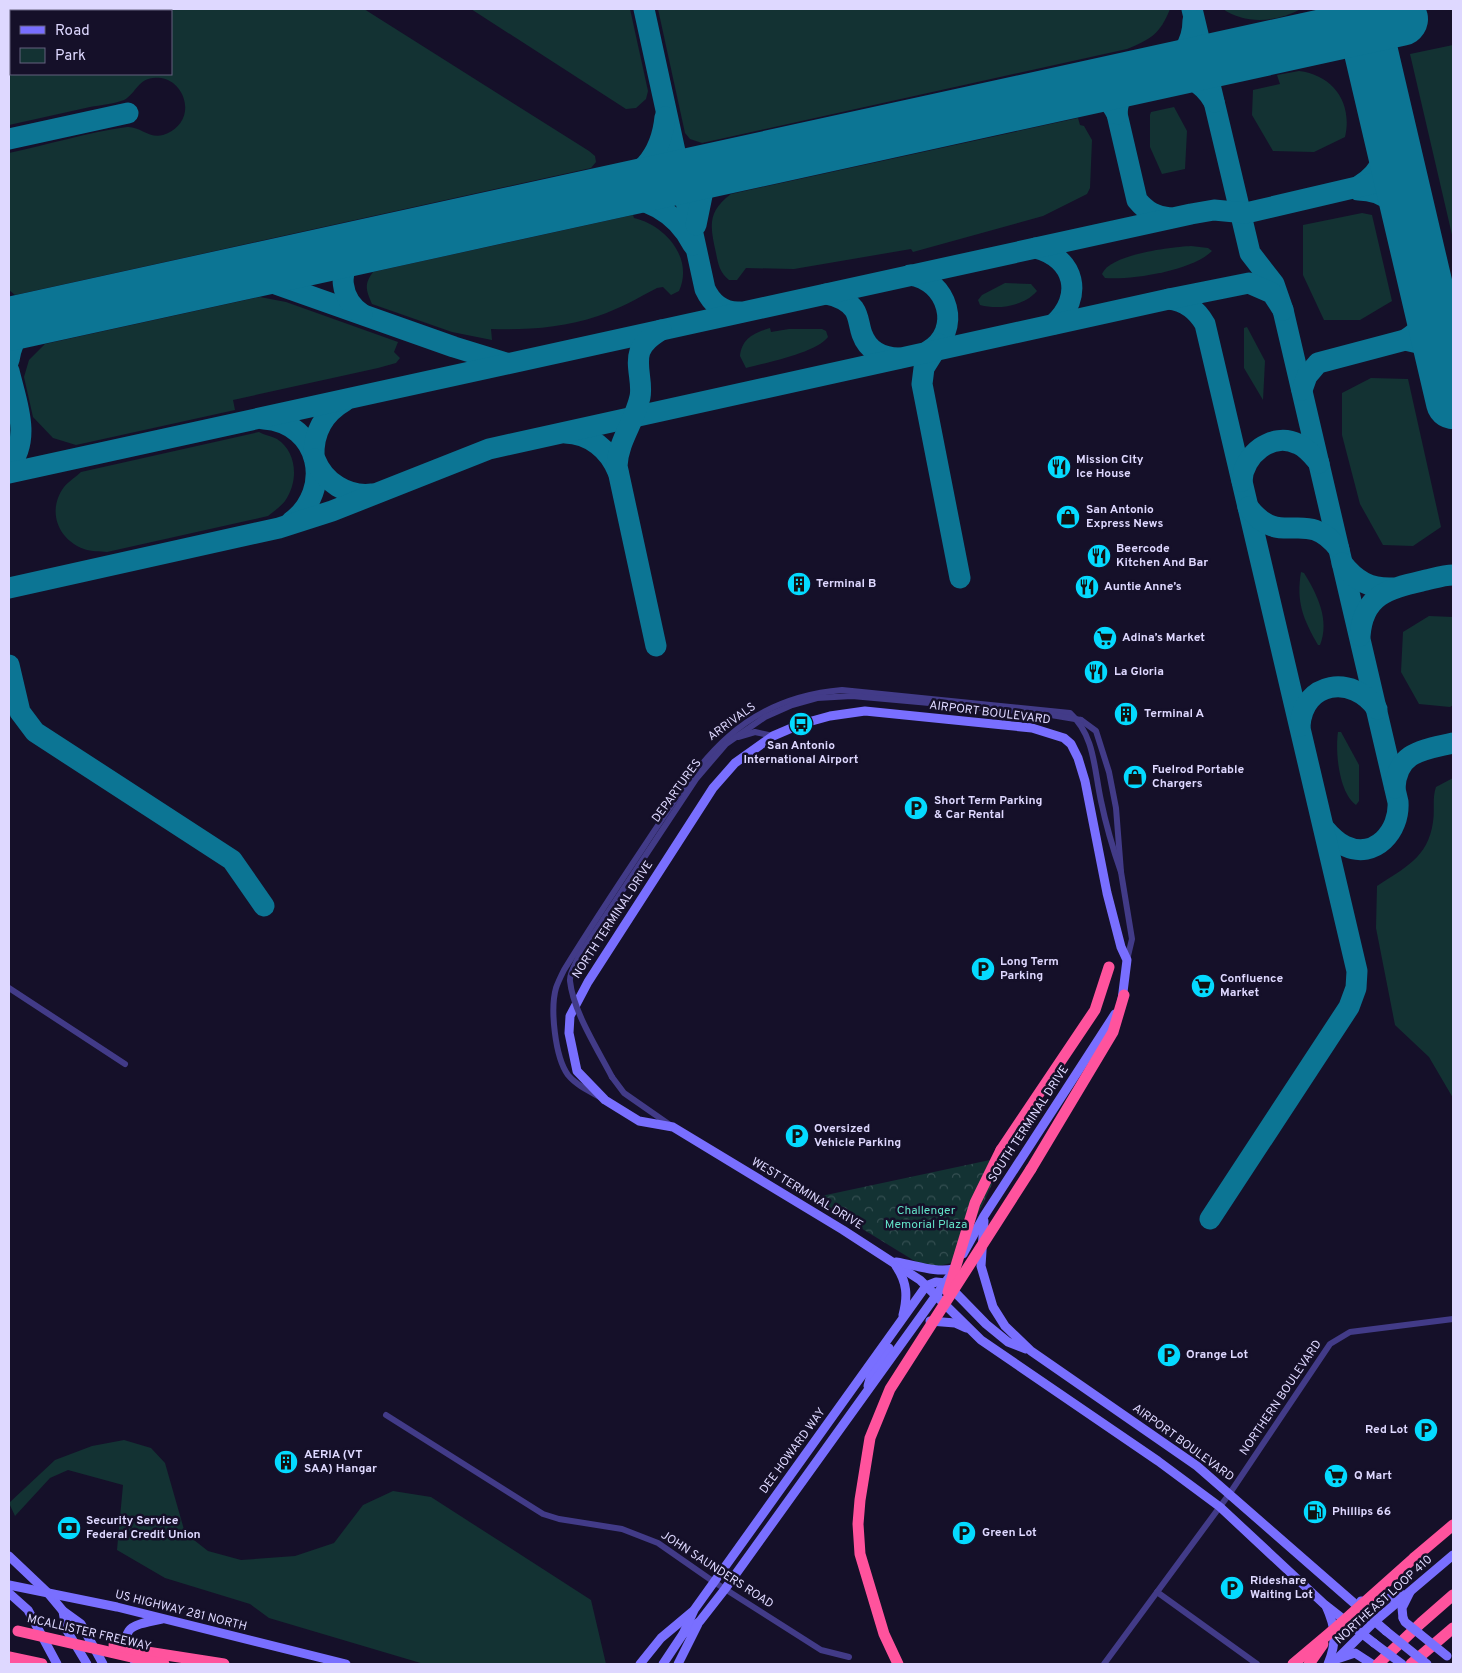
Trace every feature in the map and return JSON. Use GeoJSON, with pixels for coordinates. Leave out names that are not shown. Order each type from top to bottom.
{"type":"FeatureCollection","features":[{"type":"Feature","properties":{"kind":"highway"},"geometry":{"type":"LineString","coordinates":[[941,1310],[975,1203],[1001,1150],[1095,1010],[1109,967]]}},
{"type":"Feature","properties":{"kind":"highway"},"geometry":{"type":"LineString","coordinates":[[898,1664],[884,1634],[860,1554],[858,1524],[862,1479],[870,1438],[890,1389],[1031,1169],[1113,1032],[1124,995]]}},
{"type":"Feature","properties":{"kind":"highway"},"geometry":{"type":"LineString","coordinates":[[1293,1664],[1453,1525]]}},
{"type":"Feature","properties":{"kind":"highway"},"geometry":{"type":"LineString","coordinates":[[1378,1664],[1421,1622],[1453,1595]]}},
{"type":"Feature","properties":{"kind":"highway"},"geometry":{"type":"LineString","coordinates":[[1411,1664],[1453,1628]]}},
{"type":"Feature","properties":{"kind":"highway","name":"MCALLISTER FREEWAY"},"geometry":{"type":"LineString","coordinates":[[13,1630],[99,1650],[155,1659],[224,1664]]}},
{"type":"Feature","properties":{"kind":"highway"},"geometry":{"type":"LineString","coordinates":[[1310,1664],[1331,1632]]}},
{"type":"Feature","properties":{"kind":"highway"},"geometry":{"type":"LineString","coordinates":[[9,1657],[38,1663]]}},
{"type":"Feature","properties":{"kind":"main road","name":"AIRPORT BOULEVARD"},"geometry":{"type":"LineString","coordinates":[[801,724],[830,716],[864,711],[1032,728],[1064,738],[1074,749],[1085,781],[1107,893],[1121,947],[1127,960]]}},
{"type":"Feature","properties":{"kind":"main road","name":"NORTH TERMINAL DRIVE"},"geometry":{"type":"LineString","coordinates":[[673,1127],[640,1121],[605,1100],[577,1071],[569,1033],[570,1016],[588,982],[713,788],[735,763],[773,736],[801,724]]}},
{"type":"Feature","properties":{"kind":"main road","name":"SOUTH TERMINAL DRIVE"},"geometry":{"type":"LineString","coordinates":[[937,1296],[984,1216],[1108,1027],[1124,995],[1127,960]]}},
{"type":"Feature","properties":{"kind":"main road","name":"WEST TERMINAL DRIVE"},"geometry":{"type":"LineString","coordinates":[[673,1127],[893,1262],[926,1286]]}},
{"type":"Feature","properties":{"kind":"main road","name":"AIRPORT BOULEVARD"},"geometry":{"type":"LineString","coordinates":[[984,1216],[981,1266],[993,1307],[1005,1326],[1031,1351],[1198,1466],[1374,1622],[1427,1664]]}},
{"type":"Feature","properties":{"kind":"main road"},"geometry":{"type":"LineString","coordinates":[[893,1262],[916,1265],[936,1271],[954,1269]]}},
{"type":"Feature","properties":{"kind":"main road"},"geometry":{"type":"LineString","coordinates":[[893,1262],[902,1275],[907,1298],[902,1319]]}},
{"type":"Feature","properties":{"kind":"main road"},"geometry":{"type":"LineString","coordinates":[[1031,1351],[1008,1342],[986,1324],[946,1283],[936,1282],[926,1286],[981,1340],[1158,1461],[1220,1507],[1324,1604],[1402,1664]]}},
{"type":"Feature","properties":{"kind":"main road","name":"DEE HOWARD WAY"},"geometry":{"type":"LineString","coordinates":[[663,1664],[683,1634],[694,1610],[926,1286]]}},
{"type":"Feature","properties":{"kind":"main road","name":"DEE HOWARD WAY"},"geometry":{"type":"LineString","coordinates":[[683,1634],[700,1621],[725,1589],[937,1296]]}},
{"type":"Feature","properties":{"kind":"main road"},"geometry":{"type":"LineString","coordinates":[[912,1329],[926,1321],[940,1321],[955,1323],[973,1331]]}},
{"type":"Feature","properties":{"kind":"main road"},"geometry":{"type":"LineString","coordinates":[[865,1394],[872,1375],[892,1342],[889,1338]]}},
{"type":"Feature","properties":{"kind":"main road","name":"NORTHEAST LOOP 410"},"geometry":{"type":"LineString","coordinates":[[1332,1662],[1374,1622],[1453,1555]]}},
{"type":"Feature","properties":{"kind":"main road"},"geometry":{"type":"LineString","coordinates":[[9,1556],[48,1593],[62,1611],[81,1624],[103,1664]]}},
{"type":"Feature","properties":{"kind":"main road","name":"US HIGHWAY 281 NORTH"},"geometry":{"type":"LineString","coordinates":[[9,1584],[164,1619],[346,1664]]}},
{"type":"Feature","properties":{"kind":"main road"},"geometry":{"type":"LineString","coordinates":[[1341,1593],[1370,1604],[1391,1599],[1411,1590]]}},
{"type":"Feature","properties":{"kind":"main road"},"geometry":{"type":"LineString","coordinates":[[1411,1590],[1402,1608],[1405,1622],[1450,1658]]}},
{"type":"Feature","properties":{"kind":"main road"},"geometry":{"type":"LineString","coordinates":[[9,1592],[28,1610],[57,1664]]}},
{"type":"Feature","properties":{"kind":"main road"},"geometry":{"type":"LineString","coordinates":[[1324,1604],[1336,1631],[1332,1662],[1355,1653],[1372,1664]]}},
{"type":"Feature","properties":{"kind":"main road"},"geometry":{"type":"LineString","coordinates":[[640,1664],[661,1638],[694,1610]]}},
{"type":"Feature","properties":{"kind":"main road"},"geometry":{"type":"LineString","coordinates":[[62,1611],[66,1629],[87,1664]]}},
{"type":"Feature","properties":{"kind":"main road"},"geometry":{"type":"LineString","coordinates":[[136,1664],[126,1645],[128,1633],[138,1624],[164,1619]]}},
{"type":"Feature","properties":{"kind":"main road"},"geometry":{"type":"LineString","coordinates":[[678,1664],[700,1621]]}},
{"type":"Feature","properties":{"kind":"street","name":"ARRIVALS"},"geometry":{"type":"LineString","coordinates":[[605,1100],[585,1089],[568,1075],[559,1057],[555,1024],[556,989],[564,970],[601,911],[686,782],[712,749],[744,724],[768,710],[791,700],[829,691],[882,693],[1070,713],[1082,724],[1088,738],[1101,802],[1121,872]]}},
{"type":"Feature","properties":{"kind":"street","name":"DEPARTURES"},"geometry":{"type":"LineString","coordinates":[[673,1127],[624,1094],[612,1076],[574,998],[569,979],[579,956],[696,779],[726,744],[765,717],[792,705],[817,698],[852,696],[1039,713],[1081,720],[1096,732],[1109,772],[1116,808],[1121,872]]}},
{"type":"Feature","properties":{"kind":"street"},"geometry":{"type":"LineString","coordinates":[[712,749],[737,737],[755,732],[773,736]]}},
{"type":"Feature","properties":{"kind":"street"},"geometry":{"type":"LineString","coordinates":[[1121,872],[1132,939],[1127,960]]}},
{"type":"Feature","properties":{"kind":"street"},"geometry":{"type":"LineString","coordinates":[[9,988],[125,1064]]}},
{"type":"Feature","properties":{"kind":"street","name":"NORTHERN BOULEVARD"},"geometry":{"type":"LineString","coordinates":[[1104,1664],[1230,1493],[1330,1344],[1350,1332],[1453,1319]]}},
{"type":"Feature","properties":{"kind":"street","name":"JOHN SAUNDERS ROAD"},"geometry":{"type":"LineString","coordinates":[[386,1415],[544,1514],[559,1519],[605,1525],[632,1531],[658,1543],[714,1582],[821,1650],[849,1657]]}},
{"type":"Feature","properties":{"kind":"street"},"geometry":{"type":"LineString","coordinates":[[805,1456],[815,1463]]}},
{"type":"Feature","properties":{"kind":"street"},"geometry":{"type":"LineString","coordinates":[[1157,1592],[1257,1664]]}},
{"type":"Feature","properties":{"kind":"green space"},"geometry":{"type":"Polygon","coordinates":[[[9,9],[364,9],[589,151],[595,156],[596,162],[591,168],[15,295],[9,290],[9,153],[83,135],[127,127],[136,128],[153,135],[163,135],[171,132],[178,126],[185,111],[182,94],[176,85],[161,78],[147,79],[124,100],[9,125],[9,9]]]}},
{"type":"Feature","properties":{"kind":"green space"},"geometry":{"type":"Polygon","coordinates":[[[471,9],[630,9],[648,91],[646,99],[636,108],[626,109],[471,9]]]}},
{"type":"Feature","properties":{"kind":"green space"},"geometry":{"type":"Polygon","coordinates":[[[658,9],[1170,9],[1154,35],[1127,49],[702,143],[690,139],[685,133],[658,9]]]}},
{"type":"Feature","properties":{"kind":"green space"},"geometry":{"type":"Polygon","coordinates":[[[1223,9],[1301,9],[1282,17],[1262,20],[1242,18],[1223,9]]]}},
{"type":"Feature","properties":{"kind":"green space"},"geometry":{"type":"Polygon","coordinates":[[[1453,45],[1453,239],[1410,54],[1453,45]]]}},
{"type":"Feature","properties":{"kind":"green space"},"geometry":{"type":"Polygon","coordinates":[[[1299,71],[1322,78],[1338,93],[1346,113],[1345,137],[1314,152],[1273,151],[1252,115],[1253,90],[1280,84],[1277,75],[1299,71]]]}},
{"type":"Feature","properties":{"kind":"green space"},"geometry":{"type":"Polygon","coordinates":[[[1174,107],[1187,131],[1185,169],[1162,174],[1150,147],[1150,115],[1151,112],[1174,107]]]}},
{"type":"Feature","properties":{"kind":"green space"},"geometry":{"type":"Polygon","coordinates":[[[1078,118],[1080,125],[1084,126],[1092,140],[1090,188],[1087,194],[1043,216],[913,252],[911,249],[794,269],[746,268],[737,280],[729,280],[720,268],[712,235],[712,220],[718,207],[731,194],[1078,118]]]}},
{"type":"Feature","properties":{"kind":"green space"},"geometry":{"type":"Polygon","coordinates":[[[1362,213],[1372,215],[1392,301],[1360,320],[1324,320],[1303,275],[1303,225],[1362,213]]]}},
{"type":"Feature","properties":{"kind":"green space"},"geometry":{"type":"Polygon","coordinates":[[[633,215],[634,218],[645,222],[666,235],[674,245],[680,255],[683,267],[683,279],[679,291],[671,295],[663,287],[657,288],[598,316],[558,326],[491,329],[492,340],[452,332],[372,304],[367,292],[368,281],[373,272],[633,215]]]}},
{"type":"Feature","properties":{"kind":"green space"},"geometry":{"type":"Polygon","coordinates":[[[1191,246],[1208,248],[1212,251],[1191,264],[1161,273],[1117,278],[1105,278],[1102,274],[1107,267],[1129,257],[1157,250],[1191,246]]]}},
{"type":"Feature","properties":{"kind":"green space"},"geometry":{"type":"Polygon","coordinates":[[[1005,283],[1031,284],[1037,291],[1032,296],[1011,306],[995,307],[980,305],[978,300],[982,295],[1005,283]]]}},
{"type":"Feature","properties":{"kind":"green space"},"geometry":{"type":"Polygon","coordinates":[[[260,297],[286,302],[398,342],[394,352],[400,358],[396,363],[378,368],[233,400],[235,410],[76,445],[53,438],[33,417],[24,377],[29,360],[45,344],[260,297]]]}},
{"type":"Feature","properties":{"kind":"green space"},"geometry":{"type":"Polygon","coordinates":[[[1247,327],[1265,361],[1263,400],[1244,368],[1244,328],[1247,327]]]}},
{"type":"Feature","properties":{"kind":"green space"},"geometry":{"type":"Polygon","coordinates":[[[770,328],[771,332],[789,329],[822,329],[826,331],[828,337],[822,343],[802,353],[746,368],[740,356],[743,345],[754,334],[770,328]]]}},
{"type":"Feature","properties":{"kind":"green space"},"geometry":{"type":"Polygon","coordinates":[[[1371,378],[1408,379],[1441,527],[1413,546],[1383,545],[1360,504],[1342,435],[1342,393],[1371,378]]]}},
{"type":"Feature","properties":{"kind":"green space"},"geometry":{"type":"Polygon","coordinates":[[[259,432],[277,439],[284,445],[289,451],[294,467],[292,485],[285,501],[268,516],[107,552],[84,549],[67,538],[61,531],[56,514],[59,496],[64,487],[81,472],[259,432]]]}},
{"type":"Feature","properties":{"kind":"green space"},"geometry":{"type":"Polygon","coordinates":[[[1301,572],[1304,573],[1309,581],[1321,608],[1324,626],[1320,645],[1318,645],[1313,636],[1302,610],[1299,592],[1301,572]]]}},
{"type":"Feature","properties":{"kind":"green space"},"geometry":{"type":"Polygon","coordinates":[[[1429,616],[1453,617],[1453,705],[1450,707],[1419,704],[1401,672],[1403,632],[1429,616]]]}},
{"type":"Feature","properties":{"kind":"green space"},"geometry":{"type":"Polygon","coordinates":[[[1338,732],[1341,732],[1359,765],[1359,801],[1356,805],[1350,799],[1342,782],[1337,750],[1338,732]]]}},
{"type":"Feature","properties":{"kind":"green space"},"geometry":{"type":"Polygon","coordinates":[[[1453,778],[1453,1098],[1429,1057],[1395,1025],[1376,928],[1377,886],[1413,861],[1426,845],[1433,822],[1436,787],[1453,778]]]}},
{"type":"Feature","properties":{"kind":"green space","name":"Challenger Memorial Plaza"},"geometry":{"type":"Polygon","coordinates":[[[1004,1157],[983,1204],[951,1263],[931,1268],[913,1260],[812,1198],[1004,1157]]]}},
{"type":"Feature","properties":{"kind":"green space"},"geometry":{"type":"Polygon","coordinates":[[[124,1440],[151,1448],[165,1463],[185,1533],[208,1551],[241,1560],[295,1556],[334,1543],[363,1505],[393,1491],[431,1497],[591,1600],[606,1664],[424,1664],[269,1618],[250,1604],[165,1578],[117,1550],[123,1485],[68,1470],[50,1478],[15,1516],[9,1503],[55,1460],[92,1446],[124,1440]]]}},
{"type":"Feature","properties":{"kind":"taxiway"},"geometry":{"type":"LineString","coordinates":[[644,9],[705,289],[711,299],[723,309],[740,312]]}},
{"type":"Feature","properties":{"kind":"taxiway"},"geometry":{"type":"LineString","coordinates":[[1192,9],[1250,253],[1274,284],[1283,310],[1398,802],[1398,813],[1395,823],[1384,840],[1375,846],[1366,849],[1345,846],[1331,836],[1324,828]]}},
{"type":"Feature","properties":{"kind":"taxiway"},"geometry":{"type":"LineString","coordinates":[[1158,72],[1166,68],[1183,52],[1190,37],[1193,20]]}},
{"type":"Feature","properties":{"kind":"taxiway"},"geometry":{"type":"LineString","coordinates":[[1158,72],[1167,72],[1190,79],[1203,88],[1214,102]]}},
{"type":"Feature","properties":{"kind":"taxiway"},"geometry":{"type":"LineString","coordinates":[[1117,114],[1119,101],[1124,91],[1132,82],[1143,75]]}},
{"type":"Feature","properties":{"kind":"taxiway"},"geometry":{"type":"LineString","coordinates":[[1084,88],[1104,97],[1117,114],[1137,200],[1152,213],[1170,218]]}},
{"type":"Feature","properties":{"kind":"taxiway"},"geometry":{"type":"LineString","coordinates":[[9,139],[128,113]]}},
{"type":"Feature","properties":{"kind":"taxiway"},"geometry":{"type":"LineString","coordinates":[[603,193],[627,181],[646,165],[659,144],[665,117]]}},
{"type":"Feature","properties":{"kind":"taxiway"},"geometry":{"type":"LineString","coordinates":[[1359,186],[1374,173],[1383,158],[1386,150],[1388,122]]}},
{"type":"Feature","properties":{"kind":"taxiway"},"geometry":{"type":"LineString","coordinates":[[696,225],[704,186],[720,168]]}},
{"type":"Feature","properties":{"kind":"taxiway"},"geometry":{"type":"LineString","coordinates":[[9,473],[1191,214],[1214,210],[1246,213],[1400,177]]}},
{"type":"Feature","properties":{"kind":"taxiway"},"geometry":{"type":"LineString","coordinates":[[1358,190],[1378,194],[1394,203],[1405,218],[1414,236]]}},
{"type":"Feature","properties":{"kind":"taxiway"},"geometry":{"type":"LineString","coordinates":[[600,194],[628,197],[654,206],[676,222],[693,245]]}},
{"type":"Feature","properties":{"kind":"taxiway"},"geometry":{"type":"LineString","coordinates":[[362,314],[349,301],[345,293],[343,276],[346,267],[350,260],[360,251],[387,241]]}},
{"type":"Feature","properties":{"kind":"taxiway"},"geometry":{"type":"LineString","coordinates":[[1036,248],[1049,253],[1059,260],[1067,269],[1071,280],[1072,291],[1069,302],[1054,324]]}},
{"type":"Feature","properties":{"kind":"taxiway"},"geometry":{"type":"LineString","coordinates":[[910,275],[923,279],[934,286],[942,296],[946,307],[948,319],[945,331],[939,342],[928,351]]}},
{"type":"Feature","properties":{"kind":"taxiway"},"geometry":{"type":"LineString","coordinates":[[228,276],[253,276],[454,347],[506,363]]}},
{"type":"Feature","properties":{"kind":"taxiway"},"geometry":{"type":"LineString","coordinates":[[9,588],[279,528],[332,511],[489,449],[1169,299],[1249,283],[1272,293],[1283,310]]}},
{"type":"Feature","properties":{"kind":"taxiway"},"geometry":{"type":"LineString","coordinates":[[826,294],[841,299],[854,309],[865,340],[872,349],[887,357],[899,358]]}},
{"type":"Feature","properties":{"kind":"taxiway"},"geometry":{"type":"LineString","coordinates":[[1169,299],[1190,307],[1205,324],[1357,971],[1356,988],[1349,1007],[1210,1219]]}},
{"type":"Feature","properties":{"kind":"taxiway"},"geometry":{"type":"LineString","coordinates":[[1302,390],[1307,376],[1318,363],[1405,340],[1410,337],[1425,320],[1430,303]]}},
{"type":"Feature","properties":{"kind":"taxiway"},"geometry":{"type":"LineString","coordinates":[[9,311],[25,317],[43,315]]}},
{"type":"Feature","properties":{"kind":"taxiway"},"geometry":{"type":"LineString","coordinates":[[9,360],[17,336],[27,327],[48,315]]}},
{"type":"Feature","properties":{"kind":"taxiway"},"geometry":{"type":"LineString","coordinates":[[656,646],[617,466],[620,448],[640,397],[641,386],[638,362],[640,351],[646,342],[661,330]]}},
{"type":"Feature","properties":{"kind":"taxiway"},"geometry":{"type":"LineString","coordinates":[[1405,340],[1427,345],[1443,359]]}},
{"type":"Feature","properties":{"kind":"taxiway"},"geometry":{"type":"LineString","coordinates":[[939,344],[924,368],[922,384],[960,578]]}},
{"type":"Feature","properties":{"kind":"taxiway"},"geometry":{"type":"LineString","coordinates":[[9,371],[18,407],[21,432],[20,444],[9,466]]}},
{"type":"Feature","properties":{"kind":"taxiway"},"geometry":{"type":"LineString","coordinates":[[314,457],[315,440],[321,424],[331,411],[345,401]]}},
{"type":"Feature","properties":{"kind":"taxiway"},"geometry":{"type":"LineString","coordinates":[[264,419],[283,423],[298,432],[308,445],[315,460],[316,476],[313,493],[304,509],[291,522]]}},
{"type":"Feature","properties":{"kind":"taxiway"},"geometry":{"type":"LineString","coordinates":[[565,433],[583,436],[598,444],[609,456],[618,472]]}},
{"type":"Feature","properties":{"kind":"taxiway"},"geometry":{"type":"LineString","coordinates":[[1242,481],[1244,471],[1253,454],[1269,443],[1288,441],[1298,444],[1310,452],[1319,463]]}},
{"type":"Feature","properties":{"kind":"taxiway"},"geometry":{"type":"LineString","coordinates":[[315,459],[324,475],[338,486],[354,493],[372,494]]}},
{"type":"Feature","properties":{"kind":"taxiway"},"geometry":{"type":"LineString","coordinates":[[1248,507],[1260,520],[1272,526],[1315,530],[1327,536],[1339,549]]}},
{"type":"Feature","properties":{"kind":"taxiway"},"geometry":{"type":"LineString","coordinates":[[1342,563],[1364,583],[1377,587],[1393,588]]}},
{"type":"Feature","properties":{"kind":"taxiway"},"geometry":{"type":"LineString","coordinates":[[1360,636],[1366,611],[1379,596],[1398,587],[1453,575]]}},
{"type":"Feature","properties":{"kind":"taxiway"},"geometry":{"type":"LineString","coordinates":[[9,665],[20,712],[35,732],[232,860],[264,906]]}},
{"type":"Feature","properties":{"kind":"taxiway"},"geometry":{"type":"LineString","coordinates":[[1300,726],[1303,711],[1310,699],[1319,692],[1331,688],[1343,687],[1355,691],[1367,698],[1377,709]]}},
{"type":"Feature","properties":{"kind":"taxiway"},"geometry":{"type":"LineString","coordinates":[[1395,788],[1401,766],[1407,759],[1422,751],[1453,743]]}},
{"type":"Feature","properties":{"kind":"runway"},"geometry":{"type":"LineString","coordinates":[[1361,9],[1453,402]]}},
{"type":"Feature","properties":{"kind":"runway"},"geometry":{"type":"LineString","coordinates":[[9,324],[1401,19]]}},
{"type":"Feature","properties":{"kind":"place","name":"Mission City Ice House"},"geometry":{"type":"Point","coordinates":[1059,467]}},
{"type":"Feature","properties":{"kind":"place","name":"San Antonio Express News"},"geometry":{"type":"Point","coordinates":[1068,517]}},
{"type":"Feature","properties":{"kind":"place","name":"Beercode Kitchen And Bar"},"geometry":{"type":"Point","coordinates":[1099,556]}},
{"type":"Feature","properties":{"kind":"place","name":"Terminal B"},"geometry":{"type":"Point","coordinates":[799,584]}},
{"type":"Feature","properties":{"kind":"place","name":"Auntie Anne’s"},"geometry":{"type":"Point","coordinates":[1087,587]}},
{"type":"Feature","properties":{"kind":"place","name":"Adina’s Market"},"geometry":{"type":"Point","coordinates":[1105,638]}},
{"type":"Feature","properties":{"kind":"place","name":"La Gloria"},"geometry":{"type":"Point","coordinates":[1096,672]}},
{"type":"Feature","properties":{"kind":"place","name":"Terminal A"},"geometry":{"type":"Point","coordinates":[1126,714]}},
{"type":"Feature","properties":{"kind":"place","name":"San Antonio International Airport"},"geometry":{"type":"Point","coordinates":[801,724]}},
{"type":"Feature","properties":{"kind":"place","name":"Fuelrod Portable Chargers"},"geometry":{"type":"Point","coordinates":[1135,777]}},
{"type":"Feature","properties":{"kind":"place","name":"Short Term Parking & Car Rental"},"geometry":{"type":"Point","coordinates":[916,808]}},
{"type":"Feature","properties":{"kind":"place","name":"Long Term Parking"},"geometry":{"type":"Point","coordinates":[983,969]}},
{"type":"Feature","properties":{"kind":"place","name":"Confluence Market"},"geometry":{"type":"Point","coordinates":[1203,986]}},
{"type":"Feature","properties":{"kind":"place","name":"Oversized Vehicle Parking"},"geometry":{"type":"Point","coordinates":[797,1136]}},
{"type":"Feature","properties":{"kind":"place","name":"Orange Lot"},"geometry":{"type":"Point","coordinates":[1169,1355]}},
{"type":"Feature","properties":{"kind":"place","name":"Red Lot"},"geometry":{"type":"Point","coordinates":[1426,1430]}},
{"type":"Feature","properties":{"kind":"place","name":"AERIA (VT SAA) Hangar"},"geometry":{"type":"Point","coordinates":[286,1462]}},
{"type":"Feature","properties":{"kind":"place","name":"Q Mart"},"geometry":{"type":"Point","coordinates":[1336,1476]}},
{"type":"Feature","properties":{"kind":"place","name":"Phillips 66"},"geometry":{"type":"Point","coordinates":[1315,1512]}},
{"type":"Feature","properties":{"kind":"place","name":"Security Service Federal Credit Union"},"geometry":{"type":"Point","coordinates":[69,1528]}},
{"type":"Feature","properties":{"kind":"place","name":"Green Lot"},"geometry":{"type":"Point","coordinates":[964,1533]}},
{"type":"Feature","properties":{"kind":"place","name":"Rideshare Waiting Lot"},"geometry":{"type":"Point","coordinates":[1232,1588]}}]}
